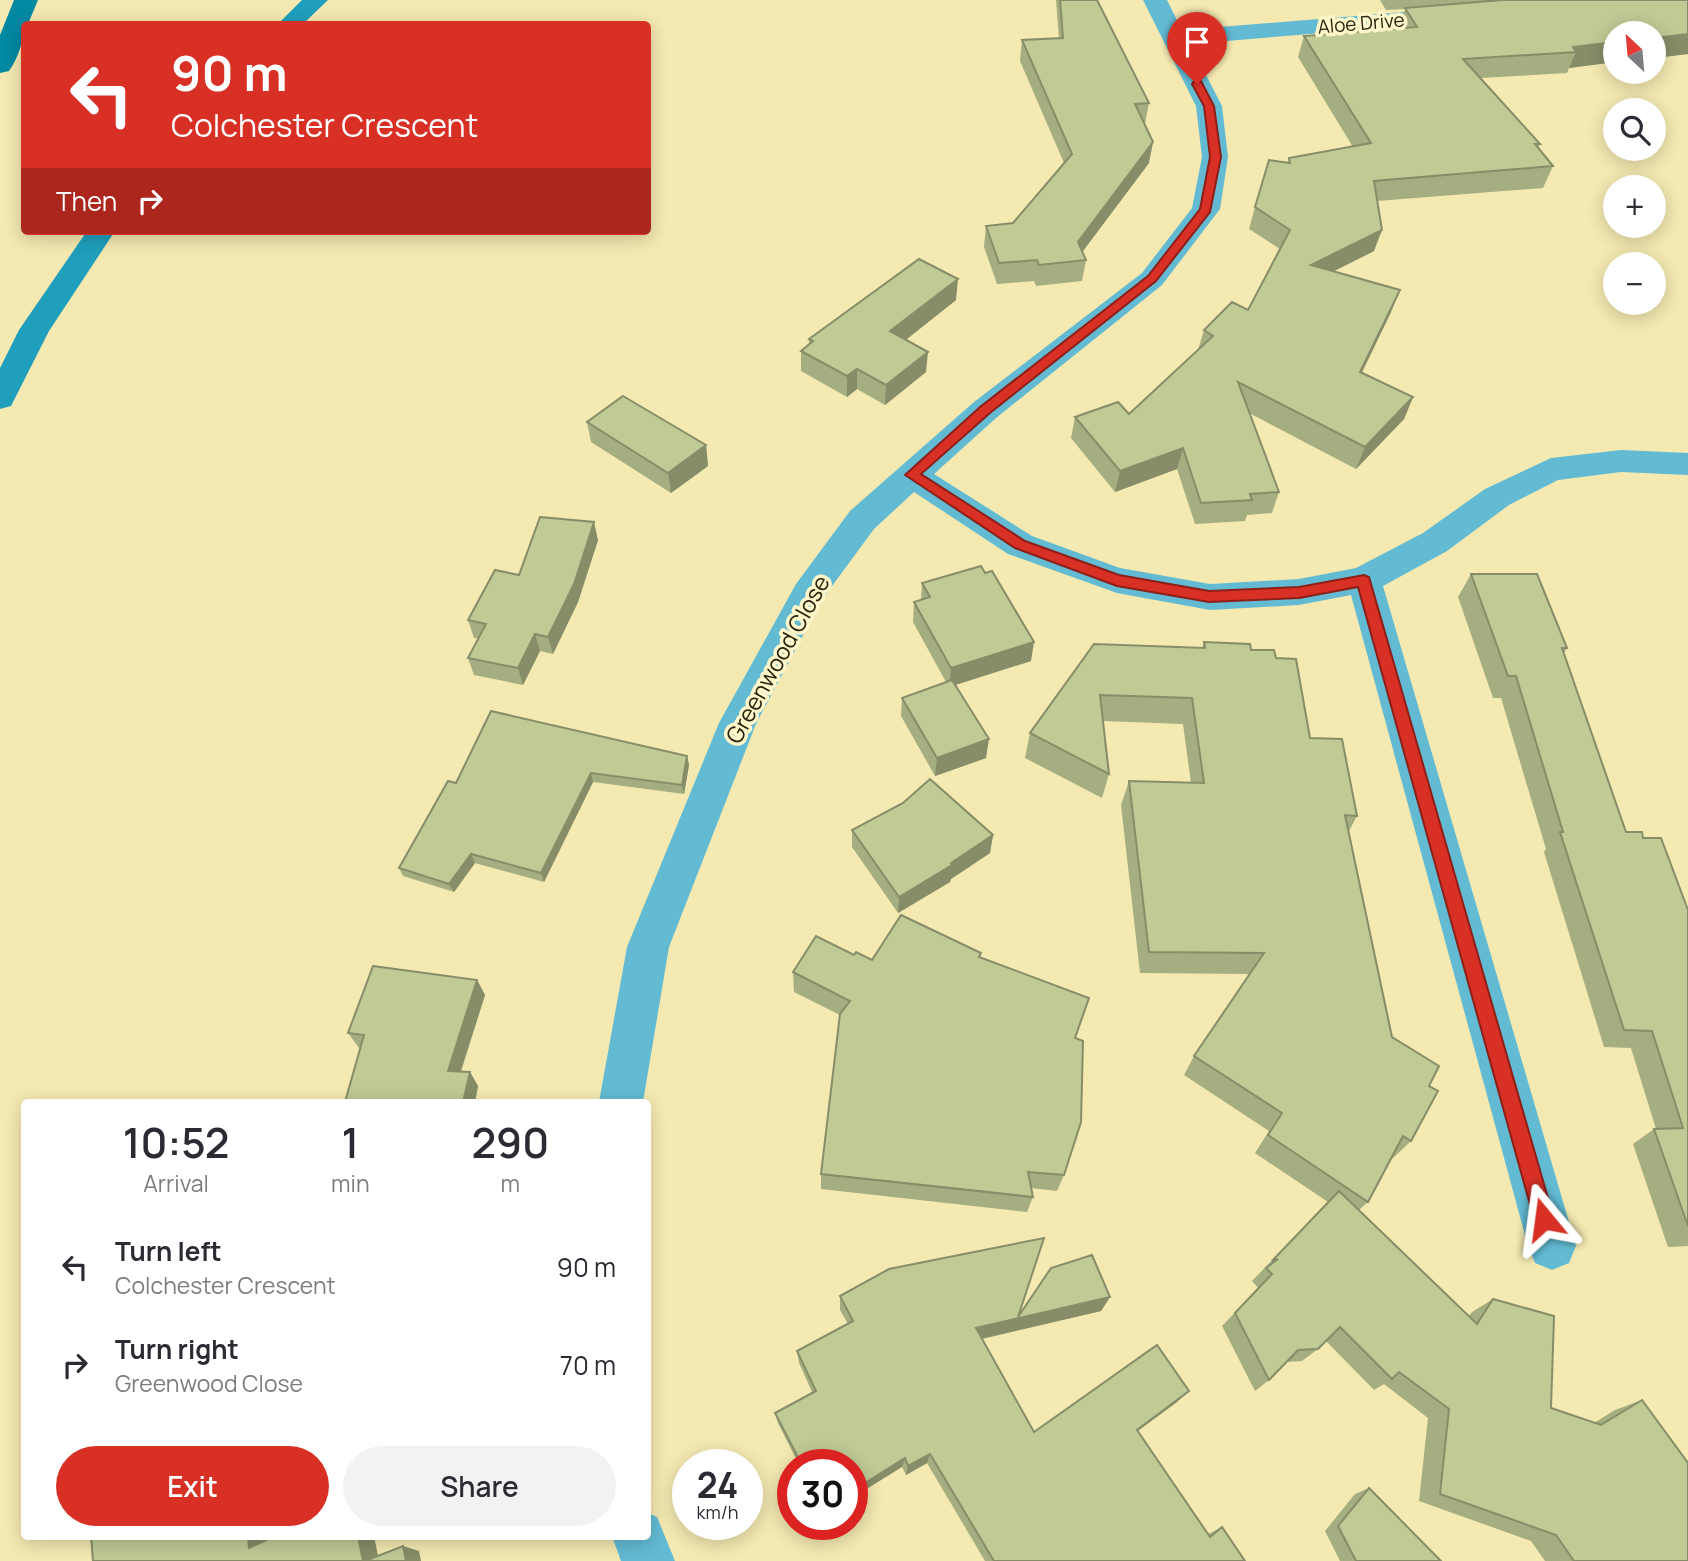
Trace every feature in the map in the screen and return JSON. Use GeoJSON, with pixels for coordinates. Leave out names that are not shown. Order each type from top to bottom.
{"type":"FeatureCollection","features":[{"type":"Feature","properties":{"kind":"main road"},"geometry":{"type":"LineString","coordinates":[[0,66],[26,0]]}},
{"type":"Feature","properties":{"kind":"street"},"geometry":{"type":"LineString","coordinates":[[293,21],[316,0]]}},
{"type":"Feature","properties":{"kind":"street","name":"Greenwood Close"},"geometry":{"type":"LineString","coordinates":[[622,1099],[648,947],[738,723],[808,593],[862,520],[985,410],[1152,279],[1206,209],[1216,157],[1209,106],[1155,0]]}},
{"type":"Feature","properties":{"kind":"street","name":"Aloe Drive"},"geometry":{"type":"LineString","coordinates":[[1174,38],[1478,13]]}},
{"type":"Feature","properties":{"kind":"street"},"geometry":{"type":"LineString","coordinates":[[0,399],[34,330],[98,235]]}},
{"type":"Feature","properties":{"kind":"street"},"geometry":{"type":"LineString","coordinates":[[912,475],[1020,544],[1117,580],[1209,597],[1299,592],[1364,580],[1435,542],[1497,498],[1551,469],[1621,461],[1688,464]]}},
{"type":"Feature","properties":{"kind":"street"},"geometry":{"type":"LineString","coordinates":[[1364,580],[1552,1246]]}},
{"type":"Feature","properties":{"kind":"street"},"geometry":{"type":"LineString","coordinates":[[640,1540],[648,1561]]}},
{"type":"Feature","properties":{"kind":"building"},"geometry":{"type":"Polygon","coordinates":[[[1060,0],[1097,0],[1149,103],[1135,104],[1153,142],[1078,242],[1086,260],[1039,265],[1037,260],[999,263],[986,226],[1013,223],[1072,154],[1022,40],[1063,38],[1060,0]]]}},
{"type":"Feature","properties":{"kind":"building"},"geometry":{"type":"Polygon","coordinates":[[[1502,0],[1688,0],[1688,34],[1666,37],[1666,21],[1603,21],[1603,43],[1573,47],[1576,52],[1463,59],[1540,144],[1535,144],[1553,166],[1374,181],[1382,230],[1311,265],[1400,290],[1360,372],[1413,397],[1365,447],[1238,382],[1279,492],[1250,494],[1252,500],[1201,503],[1183,448],[1120,471],[1075,417],[1118,402],[1129,414],[1213,336],[1204,330],[1232,302],[1248,310],[1290,230],[1255,207],[1269,160],[1290,163],[1289,158],[1371,143],[1304,36],[1417,27],[1405,8],[1502,0]]]}},
{"type":"Feature","properties":{"kind":"building"},"geometry":{"type":"Polygon","coordinates":[[[919,259],[958,279],[890,331],[928,352],[886,385],[857,369],[847,376],[801,351],[813,341],[809,339],[919,259]]]}},
{"type":"Feature","properties":{"kind":"building"},"geometry":{"type":"Polygon","coordinates":[[[623,396],[706,445],[668,473],[587,422],[623,396]]]}},
{"type":"Feature","properties":{"kind":"building"},"geometry":{"type":"Polygon","coordinates":[[[540,517],[594,522],[574,584],[548,637],[535,634],[518,668],[468,658],[486,624],[468,620],[495,570],[519,575],[540,517]]]}},
{"type":"Feature","properties":{"kind":"building"},"geometry":{"type":"Polygon","coordinates":[[[981,566],[985,573],[992,571],[1034,642],[951,668],[914,602],[930,597],[922,583],[981,566]]]}},
{"type":"Feature","properties":{"kind":"building"},"geometry":{"type":"Polygon","coordinates":[[[1471,574],[1537,574],[1567,648],[1562,648],[1626,832],[1642,832],[1643,838],[1661,838],[1688,910],[1688,1226],[1654,1129],[1683,1128],[1652,1031],[1624,1030],[1560,832],[1563,832],[1516,676],[1508,676],[1471,574]]]}},
{"type":"Feature","properties":{"kind":"building"},"geometry":{"type":"Polygon","coordinates":[[[1204,642],[1250,644],[1251,650],[1274,650],[1276,658],[1296,659],[1310,738],[1342,739],[1357,816],[1345,815],[1392,1037],[1439,1066],[1429,1086],[1438,1091],[1411,1141],[1403,1136],[1368,1202],[1268,1135],[1282,1113],[1194,1056],[1264,953],[1149,952],[1129,781],[1204,783],[1192,698],[1100,695],[1109,774],[1030,733],[1094,644],[1205,648],[1204,642]]]}},
{"type":"Feature","properties":{"kind":"building"},"geometry":{"type":"Polygon","coordinates":[[[952,680],[989,739],[937,758],[902,698],[952,680]]]}},
{"type":"Feature","properties":{"kind":"building"},"geometry":{"type":"Polygon","coordinates":[[[491,711],[687,756],[682,785],[591,773],[541,873],[471,854],[449,884],[399,868],[448,781],[456,783],[491,711]]]}},
{"type":"Feature","properties":{"kind":"building"},"geometry":{"type":"Polygon","coordinates":[[[930,779],[993,835],[951,863],[952,865],[899,897],[852,830],[903,803],[930,779]]]}},
{"type":"Feature","properties":{"kind":"building"},"geometry":{"type":"Polygon","coordinates":[[[901,915],[981,953],[979,957],[1089,998],[1075,1038],[1083,1041],[1081,1122],[1064,1175],[1028,1172],[1033,1197],[821,1174],[840,1014],[850,1001],[793,972],[816,936],[854,955],[856,952],[872,960],[901,915]]]}},
{"type":"Feature","properties":{"kind":"building"},"geometry":{"type":"Polygon","coordinates":[[[373,966],[477,980],[448,1071],[470,1072],[464,1099],[346,1099],[364,1035],[348,1033],[373,966]]]}},
{"type":"Feature","properties":{"kind":"building"},"geometry":{"type":"Polygon","coordinates":[[[1339,1191],[1477,1324],[1493,1299],[1554,1316],[1551,1408],[1601,1425],[1642,1400],[1688,1463],[1688,1561],[1574,1561],[1556,1535],[1440,1494],[1449,1409],[1399,1372],[1392,1379],[1340,1327],[1318,1349],[1298,1350],[1269,1380],[1235,1313],[1272,1274],[1266,1268],[1278,1259],[1272,1261],[1339,1191]]]}},
{"type":"Feature","properties":{"kind":"building"},"geometry":{"type":"Polygon","coordinates":[[[1044,1238],[1018,1317],[1051,1268],[1092,1255],[1110,1297],[976,1328],[1034,1432],[1157,1345],[1189,1391],[1137,1430],[1210,1537],[1222,1527],[1245,1561],[994,1561],[930,1454],[908,1466],[905,1458],[868,1481],[868,1449],[794,1449],[775,1413],[816,1391],[797,1351],[853,1321],[840,1296],[889,1269],[1044,1238]]]}},
{"type":"Feature","properties":{"kind":"building"},"geometry":{"type":"Polygon","coordinates":[[[1369,1488],[1441,1561],[1356,1561],[1338,1526],[1369,1488]]]}},
{"type":"Feature","properties":{"kind":"building"},"geometry":{"type":"Polygon","coordinates":[[[91,1540],[248,1540],[249,1548],[266,1540],[359,1540],[363,1561],[93,1561],[91,1540]]]}},
{"type":"Feature","properties":{"kind":"building"},"geometry":{"type":"Polygon","coordinates":[[[403,1546],[406,1561],[365,1561],[403,1546]]]}},
{"type":"Feature","properties":{"kind":"route"},"geometry":{"type":"LineString","coordinates":[[1197,84],[1209,106],[1216,157],[1206,209],[1152,279],[985,410],[912,475],[1020,544],[1117,580],[1209,597],[1299,592],[1364,580],[1544,1219]]}}]}
